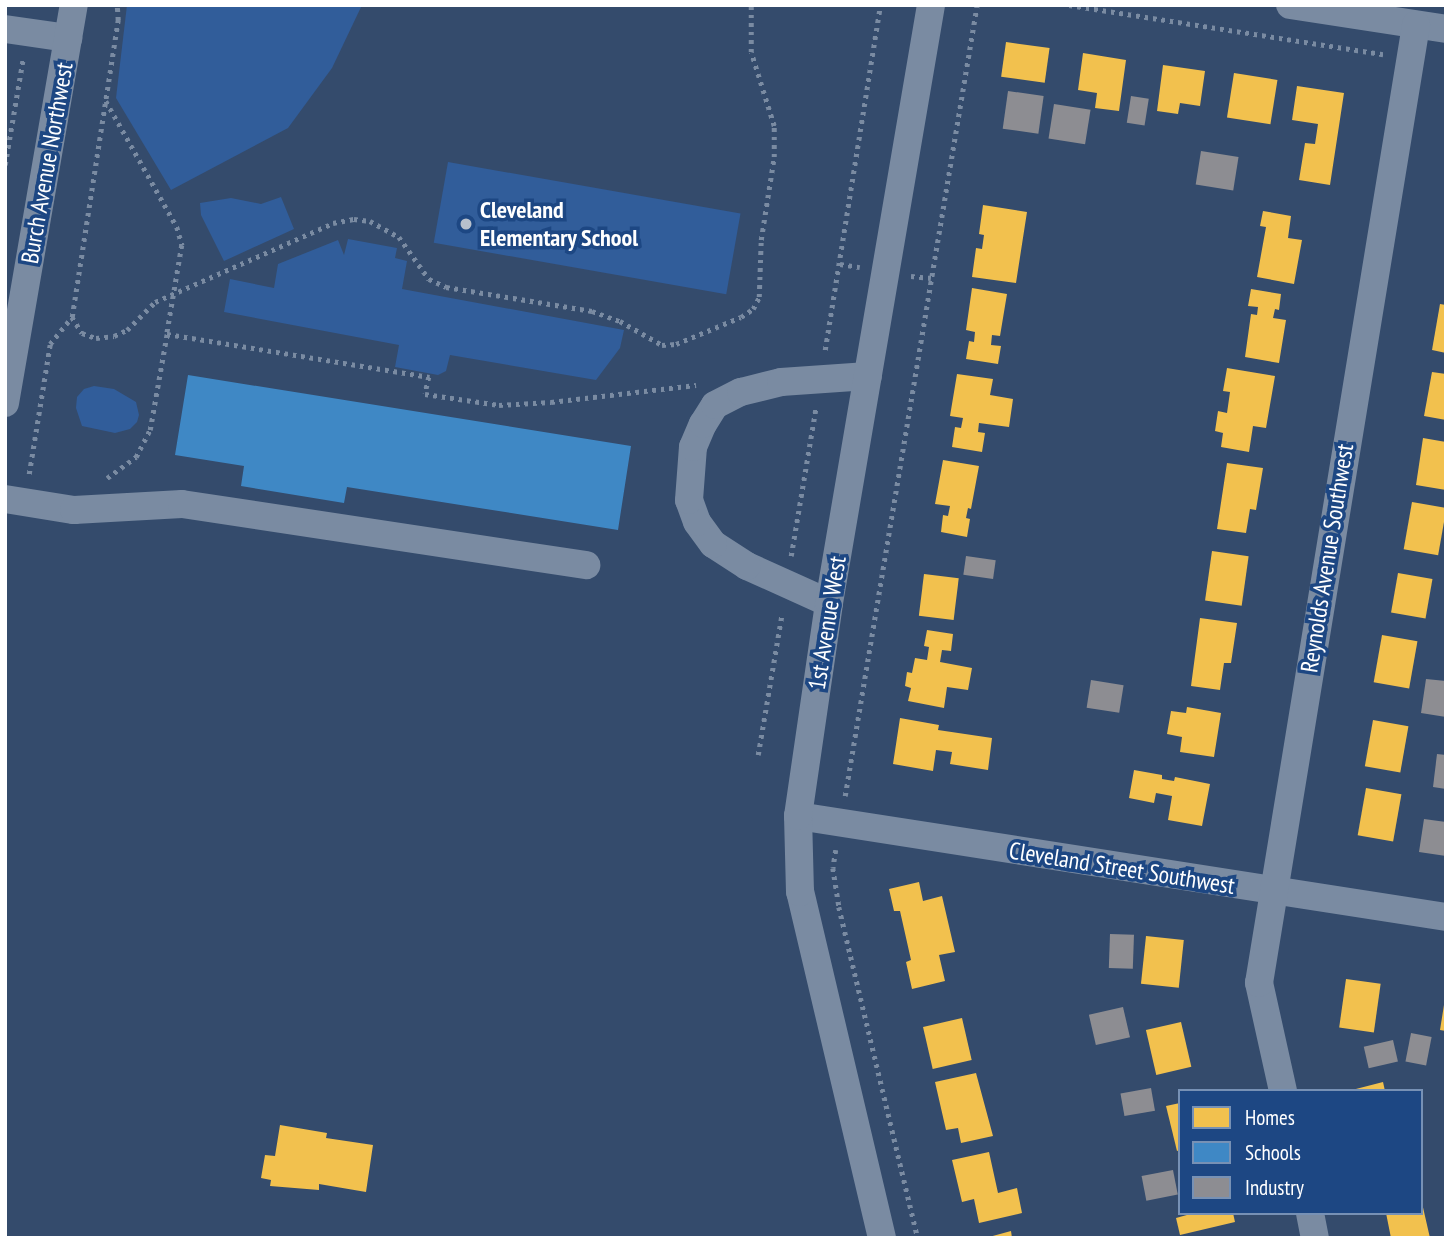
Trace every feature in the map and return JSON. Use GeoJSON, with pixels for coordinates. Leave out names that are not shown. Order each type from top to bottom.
{"type":"FeatureCollection","features":[{"type":"Feature","properties":{"kind":"street","name":"Burch Avenue Northwest"},"geometry":{"type":"LineString","coordinates":[[5,403],[74,5]]}},
{"type":"Feature","properties":{"kind":"street","name":"1st Avenue West"},"geometry":{"type":"LineString","coordinates":[[881,1238],[800,892],[798,816],[829,603],[932,5]]}},
{"type":"Feature","properties":{"kind":"street"},"geometry":{"type":"LineString","coordinates":[[1290,5],[1446,29]]}},
{"type":"Feature","properties":{"kind":"street","name":"Reynolds Avenue Southwest"},"geometry":{"type":"LineString","coordinates":[[1283,1089],[1259,983],[1416,25]]}},
{"type":"Feature","properties":{"kind":"street"},"geometry":{"type":"LineString","coordinates":[[5,29],[68,38]]}},
{"type":"Feature","properties":{"kind":"street"},"geometry":{"type":"LineString","coordinates":[[829,603],[747,566],[713,544],[697,522],[689,500],[688,479],[702,424],[715,405],[741,392],[780,382],[868,376]]}},
{"type":"Feature","properties":{"kind":"street"},"geometry":{"type":"LineString","coordinates":[[5,499],[74,510],[183,504],[586,565]]}},
{"type":"Feature","properties":{"kind":"street","name":"Cleveland Street Southwest"},"geometry":{"type":"LineString","coordinates":[[798,816],[1446,917]]}},
{"type":"Feature","properties":{"kind":"street"},"geometry":{"type":"LineString","coordinates":[[1310,1215],[1315,1238]]}},
{"type":"Feature","properties":{"kind":"path"},"geometry":{"type":"LineString","coordinates":[[27,482],[50,344],[72,317],[118,20],[117,5]]}},
{"type":"Feature","properties":{"kind":"path"},"geometry":{"type":"LineString","coordinates":[[72,317],[82,333],[96,338],[114,337],[127,330],[155,302],[333,223],[354,219],[370,221],[399,237],[429,279],[446,287],[592,312],[620,321],[662,345],[676,344],[741,317],[753,309],[759,297],[761,240],[774,157],[774,126],[751,52],[751,5]]}},
{"type":"Feature","properties":{"kind":"path"},"geometry":{"type":"LineString","coordinates":[[824,357],[880,5]]}},
{"type":"Feature","properties":{"kind":"path"},"geometry":{"type":"LineString","coordinates":[[918,1238],[839,908],[833,868],[977,5]]}},
{"type":"Feature","properties":{"kind":"path"},"geometry":{"type":"LineString","coordinates":[[1069,5],[1411,59]]}},
{"type":"Feature","properties":{"kind":"path"},"geometry":{"type":"LineString","coordinates":[[5,165],[23,59]]}},
{"type":"Feature","properties":{"kind":"path"},"geometry":{"type":"LineString","coordinates":[[96,483],[117,473],[136,457],[150,430],[182,245],[177,228],[106,101]]}},
{"type":"Feature","properties":{"kind":"path"},"geometry":{"type":"LineString","coordinates":[[840,264],[861,268]]}},
{"type":"Feature","properties":{"kind":"path"},"geometry":{"type":"LineString","coordinates":[[910,275],[931,278]]}},
{"type":"Feature","properties":{"kind":"path"},"geometry":{"type":"LineString","coordinates":[[167,334],[429,377],[425,394],[499,405],[551,402],[708,383]]}},
{"type":"Feature","properties":{"kind":"shaded area"},"geometry":{"type":"Polygon","coordinates":[[[127,5],[362,5],[332,68],[288,128],[171,190],[116,98],[127,5]]]}},
{"type":"Feature","properties":{"kind":"shaded area"},"geometry":{"type":"Polygon","coordinates":[[[448,162],[740,214],[726,294],[434,243],[448,162]]]}},
{"type":"Feature","properties":{"kind":"shaded area"},"geometry":{"type":"Polygon","coordinates":[[[281,197],[294,229],[224,261],[201,215],[200,203],[231,198],[261,204],[281,197]]]}},
{"type":"Feature","properties":{"kind":"shaded area"},"geometry":{"type":"Polygon","coordinates":[[[348,239],[397,248],[395,258],[407,261],[402,289],[624,330],[620,348],[596,380],[450,355],[446,371],[438,375],[395,367],[399,345],[224,312],[230,279],[274,288],[278,264],[338,240],[344,255],[348,239]]]}},
{"type":"Feature","properties":{"kind":"shaded area"},"geometry":{"type":"Polygon","coordinates":[[[94,386],[114,389],[136,402],[139,415],[137,422],[130,429],[115,433],[82,426],[76,408],[77,397],[84,389],[94,386]]]}},
{"type":"Feature","properties":{"kind":"building: Homes"},"geometry":{"type":"Polygon","coordinates":[[[1006,42],[1050,48],[1045,83],[1001,77],[1006,42]]]}},
{"type":"Feature","properties":{"kind":"building: Homes"},"geometry":{"type":"Polygon","coordinates":[[[1083,53],[1126,60],[1119,111],[1095,108],[1097,93],[1078,90],[1083,53]]]}},
{"type":"Feature","properties":{"kind":"building: Homes"},"geometry":{"type":"Polygon","coordinates":[[[1163,65],[1205,71],[1200,106],[1180,103],[1178,114],[1157,111],[1163,65]]]}},
{"type":"Feature","properties":{"kind":"building: Homes"},"geometry":{"type":"Polygon","coordinates":[[[1234,73],[1277,80],[1270,124],[1227,117],[1234,73]]]}},
{"type":"Feature","properties":{"kind":"building: Homes"},"geometry":{"type":"Polygon","coordinates":[[[1297,86],[1344,93],[1330,185],[1299,180],[1305,143],[1315,144],[1318,124],[1292,120],[1297,86]]]}},
{"type":"Feature","properties":{"kind":"building: Homes"},"geometry":{"type":"Polygon","coordinates":[[[983,205],[1027,212],[1016,283],[972,277],[976,248],[982,249],[984,235],[979,234],[983,205]]]}},
{"type":"Feature","properties":{"kind":"building: Homes"},"geometry":{"type":"Polygon","coordinates":[[[1263,211],[1291,216],[1288,238],[1302,240],[1294,284],[1257,277],[1266,227],[1260,226],[1263,211]]]}},
{"type":"Feature","properties":{"kind":"building: Homes"},"geometry":{"type":"Polygon","coordinates":[[[972,288],[1007,294],[1000,336],[992,335],[991,345],[1001,346],[998,364],[966,359],[969,341],[974,342],[975,332],[966,330],[972,288]]]}},
{"type":"Feature","properties":{"kind":"building: Homes"},"geometry":{"type":"Polygon","coordinates":[[[1251,289],[1281,294],[1279,310],[1275,309],[1273,318],[1286,320],[1279,363],[1245,357],[1251,314],[1257,315],[1258,307],[1248,306],[1251,289]]]}},
{"type":"Feature","properties":{"kind":"building: Homes"},"geometry":{"type":"Polygon","coordinates":[[[1440,304],[1446,305],[1446,353],[1432,350],[1440,304]]]}},
{"type":"Feature","properties":{"kind":"building: Homes"},"geometry":{"type":"Polygon","coordinates":[[[1227,368],[1275,376],[1266,428],[1253,426],[1249,452],[1221,447],[1223,433],[1215,431],[1218,411],[1227,413],[1230,392],[1223,391],[1227,368]]]}},
{"type":"Feature","properties":{"kind":"building: Homes"},"geometry":{"type":"Polygon","coordinates":[[[1432,372],[1446,374],[1446,420],[1424,416],[1432,372]]]}},
{"type":"Feature","properties":{"kind":"building: Homes"},"geometry":{"type":"Polygon","coordinates":[[[957,374],[993,379],[990,395],[1013,399],[1009,427],[979,423],[978,432],[985,433],[982,452],[952,447],[955,427],[961,428],[963,418],[950,416],[957,374]]]}},
{"type":"Feature","properties":{"kind":"building: Homes"},"geometry":{"type":"Polygon","coordinates":[[[1423,438],[1446,442],[1446,490],[1416,485],[1423,438]]]}},
{"type":"Feature","properties":{"kind":"building: Homes"},"geometry":{"type":"Polygon","coordinates":[[[943,460],[979,466],[971,509],[968,508],[966,518],[970,519],[967,537],[941,532],[943,515],[948,516],[950,506],[935,504],[943,460]]]}},
{"type":"Feature","properties":{"kind":"building: Homes"},"geometry":{"type":"Polygon","coordinates":[[[1227,463],[1263,468],[1256,510],[1250,509],[1246,533],[1217,529],[1227,463]]]}},
{"type":"Feature","properties":{"kind":"building: Homes"},"geometry":{"type":"Polygon","coordinates":[[[1412,502],[1446,508],[1438,555],[1404,549],[1412,502]]]}},
{"type":"Feature","properties":{"kind":"building: Homes"},"geometry":{"type":"Polygon","coordinates":[[[1212,551],[1249,556],[1242,606],[1205,601],[1212,551]]]}},
{"type":"Feature","properties":{"kind":"building: Homes"},"geometry":{"type":"Polygon","coordinates":[[[1398,573],[1432,579],[1426,618],[1391,612],[1398,573]]]}},
{"type":"Feature","properties":{"kind":"building: Homes"},"geometry":{"type":"Polygon","coordinates":[[[924,574],[959,578],[954,620],[919,616],[924,574]]]}},
{"type":"Feature","properties":{"kind":"building: Homes"},"geometry":{"type":"Polygon","coordinates":[[[1200,618],[1237,623],[1231,663],[1224,663],[1220,690],[1191,686],[1200,618]]]}},
{"type":"Feature","properties":{"kind":"building: Homes"},"geometry":{"type":"Polygon","coordinates":[[[927,630],[953,634],[951,651],[942,650],[940,662],[972,668],[968,690],[947,687],[944,708],[908,701],[911,688],[905,686],[907,672],[912,673],[915,658],[927,660],[929,647],[924,646],[927,630]]]}},
{"type":"Feature","properties":{"kind":"building: Homes"},"geometry":{"type":"Polygon","coordinates":[[[1382,635],[1417,641],[1409,689],[1374,682],[1382,635]]]}},
{"type":"Feature","properties":{"kind":"building: Homes"},"geometry":{"type":"Polygon","coordinates":[[[1187,707],[1221,713],[1214,757],[1180,752],[1182,737],[1167,734],[1171,711],[1186,713],[1187,707]]]}},
{"type":"Feature","properties":{"kind":"building: Homes"},"geometry":{"type":"Polygon","coordinates":[[[900,718],[939,725],[938,730],[992,738],[988,770],[950,764],[952,752],[936,750],[933,771],[893,764],[900,718]]]}},
{"type":"Feature","properties":{"kind":"building: Homes"},"geometry":{"type":"Polygon","coordinates":[[[1373,720],[1408,726],[1400,773],[1365,766],[1373,720]]]}},
{"type":"Feature","properties":{"kind":"building: Homes"},"geometry":{"type":"Polygon","coordinates":[[[1134,770],[1162,775],[1162,779],[1174,781],[1175,777],[1210,784],[1202,826],[1168,820],[1172,796],[1156,793],[1154,803],[1129,798],[1134,770]]]}},
{"type":"Feature","properties":{"kind":"building: Homes"},"geometry":{"type":"Polygon","coordinates":[[[1366,788],[1401,794],[1393,842],[1358,835],[1366,788]]]}},
{"type":"Feature","properties":{"kind":"building: Homes"},"geometry":{"type":"Polygon","coordinates":[[[919,882],[923,901],[942,896],[955,952],[939,955],[945,981],[912,989],[906,962],[911,960],[900,911],[894,911],[889,889],[919,882]]]}},
{"type":"Feature","properties":{"kind":"building: Homes"},"geometry":{"type":"Polygon","coordinates":[[[1146,936],[1184,940],[1179,988],[1141,984],[1146,936]]]}},
{"type":"Feature","properties":{"kind":"building: Homes"},"geometry":{"type":"Polygon","coordinates":[[[1346,979],[1381,984],[1374,1032],[1339,1028],[1346,979]]]}},
{"type":"Feature","properties":{"kind":"building: Homes"},"geometry":{"type":"Polygon","coordinates":[[[1446,1005],[1446,1031],[1440,1030],[1446,1005]]]}},
{"type":"Feature","properties":{"kind":"building: Homes"},"geometry":{"type":"Polygon","coordinates":[[[962,1018],[972,1060],[933,1069],[923,1027],[962,1018]]]}},
{"type":"Feature","properties":{"kind":"building: Homes"},"geometry":{"type":"Polygon","coordinates":[[[1181,1022],[1191,1067],[1156,1075],[1146,1030],[1181,1022]]]}},
{"type":"Feature","properties":{"kind":"building: Homes"},"geometry":{"type":"Polygon","coordinates":[[[976,1073],[993,1136],[961,1143],[958,1128],[946,1130],[935,1082],[976,1073]]]}},
{"type":"Feature","properties":{"kind":"building: Homes"},"geometry":{"type":"Polygon","coordinates":[[[1383,1082],[1385,1089],[1356,1089],[1383,1082]]]}},
{"type":"Feature","properties":{"kind":"building: Homes"},"geometry":{"type":"Polygon","coordinates":[[[1178,1103],[1177,1151],[1166,1106],[1178,1103]]]}},
{"type":"Feature","properties":{"kind":"building: Homes"},"geometry":{"type":"Polygon","coordinates":[[[280,1125],[327,1133],[326,1138],[373,1145],[366,1192],[319,1184],[319,1190],[270,1186],[271,1180],[261,1178],[265,1155],[275,1156],[280,1125]]]}},
{"type":"Feature","properties":{"kind":"building: Homes"},"geometry":{"type":"Polygon","coordinates":[[[989,1152],[998,1193],[1017,1188],[1022,1213],[979,1223],[974,1199],[962,1202],[952,1160],[989,1152]]]}},
{"type":"Feature","properties":{"kind":"building: Homes"},"geometry":{"type":"Polygon","coordinates":[[[1423,1207],[1430,1238],[1391,1238],[1386,1215],[1423,1215],[1423,1207]]]}},
{"type":"Feature","properties":{"kind":"building: Homes"},"geometry":{"type":"Polygon","coordinates":[[[1187,1215],[1233,1215],[1235,1222],[1180,1235],[1176,1218],[1187,1215]]]}},
{"type":"Feature","properties":{"kind":"building: Homes"},"geometry":{"type":"Polygon","coordinates":[[[1011,1231],[1012,1238],[989,1238],[989,1237],[1011,1231]]]}},
{"type":"Feature","properties":{"kind":"building: Schools"},"geometry":{"type":"Polygon","coordinates":[[[188,375],[631,446],[618,530],[347,487],[344,503],[241,486],[244,466],[175,455],[188,375]]]}},
{"type":"Feature","properties":{"kind":"building: Industry"},"geometry":{"type":"Polygon","coordinates":[[[1008,91],[1044,96],[1038,134],[1003,129],[1008,91]]]}},
{"type":"Feature","properties":{"kind":"building: Industry"},"geometry":{"type":"Polygon","coordinates":[[[1131,96],[1149,99],[1145,125],[1127,123],[1131,96]]]}},
{"type":"Feature","properties":{"kind":"building: Industry"},"geometry":{"type":"Polygon","coordinates":[[[1054,104],[1091,110],[1085,144],[1049,139],[1054,104]]]}},
{"type":"Feature","properties":{"kind":"building: Industry"},"geometry":{"type":"Polygon","coordinates":[[[1201,151],[1239,157],[1233,191],[1196,185],[1201,151]]]}},
{"type":"Feature","properties":{"kind":"building: Industry"},"geometry":{"type":"Polygon","coordinates":[[[966,556],[996,560],[993,579],[963,575],[966,556]]]}},
{"type":"Feature","properties":{"kind":"building: Industry"},"geometry":{"type":"Polygon","coordinates":[[[1426,679],[1446,681],[1446,717],[1421,713],[1426,679]]]}},
{"type":"Feature","properties":{"kind":"building: Industry"},"geometry":{"type":"Polygon","coordinates":[[[1091,680],[1124,685],[1119,713],[1087,708],[1091,680]]]}},
{"type":"Feature","properties":{"kind":"building: Industry"},"geometry":{"type":"Polygon","coordinates":[[[1437,754],[1446,755],[1446,789],[1433,787],[1437,754]]]}},
{"type":"Feature","properties":{"kind":"building: Industry"},"geometry":{"type":"Polygon","coordinates":[[[1424,819],[1446,822],[1446,856],[1419,852],[1424,819]]]}},
{"type":"Feature","properties":{"kind":"building: Industry"},"geometry":{"type":"Polygon","coordinates":[[[1110,934],[1134,935],[1133,969],[1109,968],[1110,934]]]}},
{"type":"Feature","properties":{"kind":"building: Industry"},"geometry":{"type":"Polygon","coordinates":[[[1123,1007],[1130,1037],[1096,1045],[1089,1015],[1123,1007]]]}},
{"type":"Feature","properties":{"kind":"building: Industry"},"geometry":{"type":"Polygon","coordinates":[[[1411,1033],[1432,1037],[1426,1065],[1405,1061],[1411,1033]]]}},
{"type":"Feature","properties":{"kind":"building: Industry"},"geometry":{"type":"Polygon","coordinates":[[[1393,1040],[1398,1061],[1369,1068],[1364,1047],[1393,1040]]]}},
{"type":"Feature","properties":{"kind":"building: Industry"},"geometry":{"type":"Polygon","coordinates":[[[1151,1088],[1155,1111],[1124,1116],[1120,1093],[1151,1088]]]}},
{"type":"Feature","properties":{"kind":"building: Industry"},"geometry":{"type":"Polygon","coordinates":[[[1173,1170],[1178,1195],[1146,1201],[1142,1176],[1173,1170]]]}},
{"type":"Feature","properties":{"kind":"place","name":"Cleveland Elementary School"},"geometry":{"type":"Point","coordinates":[466,224]}}]}
